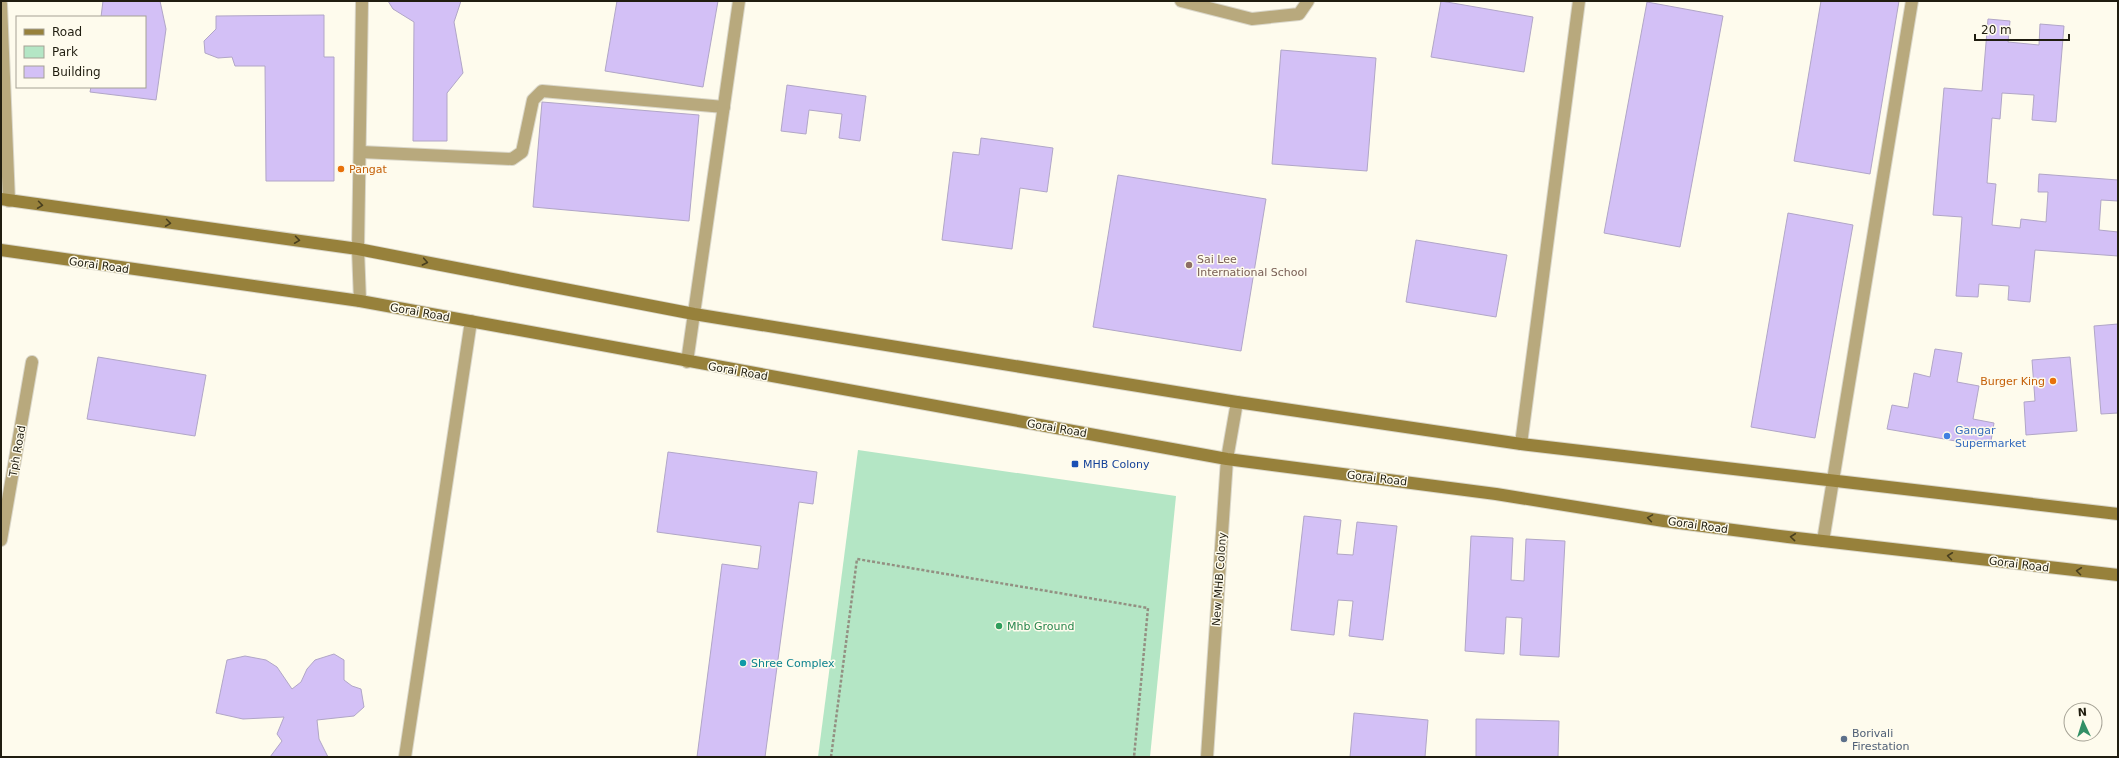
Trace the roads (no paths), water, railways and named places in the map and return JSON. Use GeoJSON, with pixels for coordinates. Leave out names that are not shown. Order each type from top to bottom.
{"type":"FeatureCollection","features":[{"type":"Feature","properties":{"kind":"main road"},"geometry":{"type":"LineString","coordinates":[[5,200],[358,249],[694,314],[1237,402],[1521,444],[2118,514]]}},
{"type":"Feature","properties":{"kind":"main road","name":"Gorai Road"},"geometry":{"type":"LineString","coordinates":[[1,250],[360,301],[687,362],[1227,459],[1496,494],[1664,520],[1823,541],[2118,575]]}},
{"type":"Feature","properties":{"kind":"street"},"geometry":{"type":"LineString","coordinates":[[360,301],[358,249],[361,152],[362,1]]}},
{"type":"Feature","properties":{"kind":"street"},"geometry":{"type":"LineString","coordinates":[[687,362],[739,1]]}},
{"type":"Feature","properties":{"kind":"street"},"geometry":{"type":"LineString","coordinates":[[1181,1],[1252,19],[1299,14],[1308,1]]}},
{"type":"Feature","properties":{"kind":"street"},"geometry":{"type":"LineString","coordinates":[[1521,444],[1579,1]]}},
{"type":"Feature","properties":{"kind":"street"},"geometry":{"type":"LineString","coordinates":[[1823,541],[1831,481],[1912,1]]}},
{"type":"Feature","properties":{"kind":"street"},"geometry":{"type":"LineString","coordinates":[[1,4],[5,200]]}},
{"type":"Feature","properties":{"kind":"street"},"geometry":{"type":"LineString","coordinates":[[361,152],[512,159],[522,152],[533,100],[542,91],[724,107]]}},
{"type":"Feature","properties":{"kind":"street"},"geometry":{"type":"LineString","coordinates":[[405,757],[471,321]]}},
{"type":"Feature","properties":{"kind":"street","name":"Tph Road"},"geometry":{"type":"LineString","coordinates":[[1,540],[32,362]]}},
{"type":"Feature","properties":{"kind":"street","name":"New MHB Colony"},"geometry":{"type":"LineString","coordinates":[[1207,757],[1227,459],[1237,402]]}},
{"type":"Feature","properties":{"kind":"place","name":"Pangat"},"geometry":{"type":"Point","coordinates":[341,169]}},
{"type":"Feature","properties":{"kind":"place","name":"Sai Lee International School"},"geometry":{"type":"Point","coordinates":[1189,265]}},
{"type":"Feature","properties":{"kind":"place","name":"Burger King"},"geometry":{"type":"Point","coordinates":[2053,381]}},
{"type":"Feature","properties":{"kind":"place","name":"Gangar Supermarket"},"geometry":{"type":"Point","coordinates":[1947,436]}},
{"type":"Feature","properties":{"kind":"place","name":"MHB Colony"},"geometry":{"type":"Point","coordinates":[1075,464]}},
{"type":"Feature","properties":{"kind":"place","name":"Mhb Ground"},"geometry":{"type":"Point","coordinates":[999,626]}},
{"type":"Feature","properties":{"kind":"place","name":"Shree Complex"},"geometry":{"type":"Point","coordinates":[743,663]}},
{"type":"Feature","properties":{"kind":"place","name":"Borivali Firestation"},"geometry":{"type":"Point","coordinates":[1844,739]}}]}
